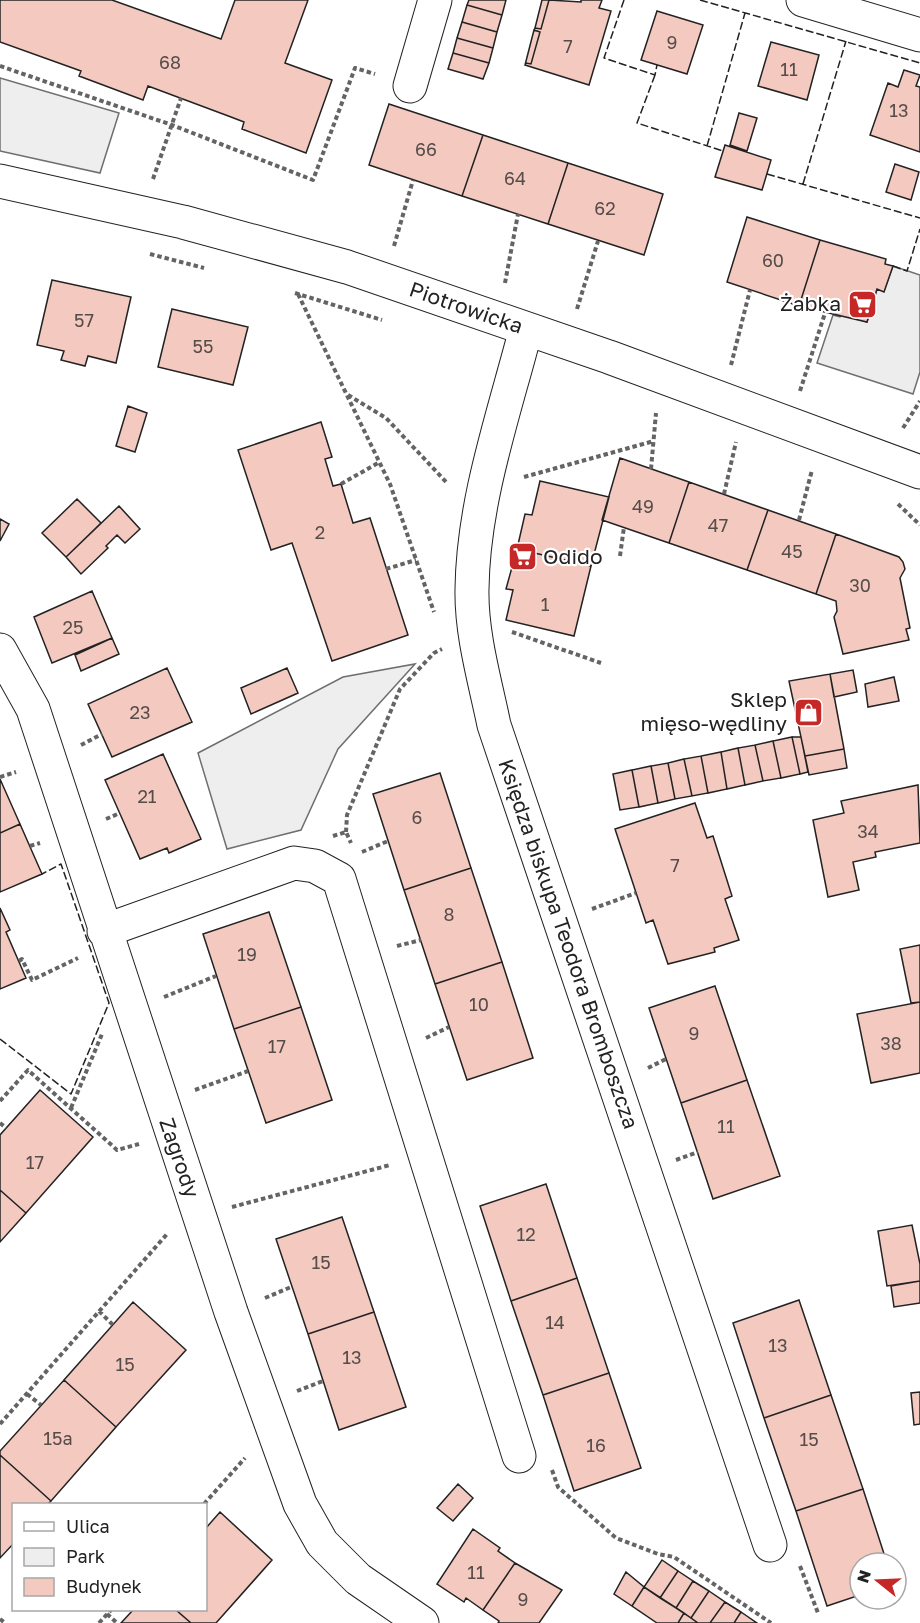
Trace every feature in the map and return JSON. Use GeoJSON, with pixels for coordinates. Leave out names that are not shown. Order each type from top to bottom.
{"type":"FeatureCollection","features":[{"type":"Feature","properties":{"kind":"street"},"geometry":{"type":"LineString","coordinates":[[410,86],[435,0]]}},
{"type":"Feature","properties":{"kind":"street"},"geometry":{"type":"LineString","coordinates":[[803,0],[920,35]]}},
{"type":"Feature","properties":{"kind":"street","name":"Piotrowicka"},"geometry":{"type":"LineString","coordinates":[[0,181],[183,222],[307,255],[609,357],[920,472]]}},
{"type":"Feature","properties":{"kind":"street","name":"Księdza biskupa Teodora Bromboszcza"},"geometry":{"type":"LineString","coordinates":[[526,329],[478,518],[472,590],[476,627],[494,725],[770,1545]]}},
{"type":"Feature","properties":{"kind":"street","name":"Zagrody"},"geometry":{"type":"LineString","coordinates":[[0,650],[33,709],[104,931],[231,1312],[300,1504],[322,1543],[351,1571],[422,1623]]}},
{"type":"Feature","properties":{"kind":"street"},"geometry":{"type":"LineString","coordinates":[[104,931],[294,863],[315,866],[339,879],[519,1456]]}},
{"type":"Feature","properties":{"kind":"path"},"geometry":{"type":"LineString","coordinates":[[0,66],[172,125],[313,180],[355,68],[410,86]]}},
{"type":"Feature","properties":{"kind":"path"},"geometry":{"type":"LineString","coordinates":[[151,184],[181,98]]}},
{"type":"Feature","properties":{"kind":"path"},"geometry":{"type":"LineString","coordinates":[[393,251],[413,180]]}},
{"type":"Feature","properties":{"kind":"path"},"geometry":{"type":"LineString","coordinates":[[505,284],[518,214]]}},
{"type":"Feature","properties":{"kind":"path"},"geometry":{"type":"LineString","coordinates":[[574,318],[598,241]]}},
{"type":"Feature","properties":{"kind":"path"},"geometry":{"type":"LineString","coordinates":[[144,253],[209,269]]}},
{"type":"Feature","properties":{"kind":"path"},"geometry":{"type":"LineString","coordinates":[[730,369],[750,290]]}},
{"type":"Feature","properties":{"kind":"path"},"geometry":{"type":"LineString","coordinates":[[290,291],[386,321]]}},
{"type":"Feature","properties":{"kind":"path"},"geometry":{"type":"LineString","coordinates":[[298,294],[390,484],[435,614]]}},
{"type":"Feature","properties":{"kind":"path"},"geometry":{"type":"LineString","coordinates":[[800,392],[825,313]]}},
{"type":"Feature","properties":{"kind":"path"},"geometry":{"type":"LineString","coordinates":[[348,396],[386,418],[478,518]]}},
{"type":"Feature","properties":{"kind":"path"},"geometry":{"type":"LineString","coordinates":[[904,425],[920,401]]}},
{"type":"Feature","properties":{"kind":"path"},"geometry":{"type":"LineString","coordinates":[[651,469],[656,413]]}},
{"type":"Feature","properties":{"kind":"path"},"geometry":{"type":"LineString","coordinates":[[522,478],[654,441]]}},
{"type":"Feature","properties":{"kind":"path"},"geometry":{"type":"LineString","coordinates":[[724,494],[735,442]]}},
{"type":"Feature","properties":{"kind":"path"},"geometry":{"type":"LineString","coordinates":[[341,484],[378,463]]}},
{"type":"Feature","properties":{"kind":"path"},"geometry":{"type":"LineString","coordinates":[[799,520],[812,470]]}},
{"type":"Feature","properties":{"kind":"path"},"geometry":{"type":"LineString","coordinates":[[888,499],[920,525]]}},
{"type":"Feature","properties":{"kind":"path"},"geometry":{"type":"LineString","coordinates":[[620,556],[624,527]]}},
{"type":"Feature","properties":{"kind":"path"},"geometry":{"type":"LineString","coordinates":[[387,569],[416,560]]}},
{"type":"Feature","properties":{"kind":"path"},"geometry":{"type":"LineString","coordinates":[[346,832],[347,815],[400,689],[434,653],[476,627]]}},
{"type":"Feature","properties":{"kind":"path"},"geometry":{"type":"LineString","coordinates":[[511,632],[601,663]]}},
{"type":"Feature","properties":{"kind":"path"},"geometry":{"type":"LineString","coordinates":[[356,855],[388,841]]}},
{"type":"Feature","properties":{"kind":"path"},"geometry":{"type":"LineString","coordinates":[[560,920],[636,893]]}},
{"type":"Feature","properties":{"kind":"path"},"geometry":{"type":"LineString","coordinates":[[393,946],[421,940]]}},
{"type":"Feature","properties":{"kind":"path"},"geometry":{"type":"LineString","coordinates":[[18,961],[22,960],[32,980],[81,957]]}},
{"type":"Feature","properties":{"kind":"path"},"geometry":{"type":"LineString","coordinates":[[71,1108],[105,1027]]}},
{"type":"Feature","properties":{"kind":"path"},"geometry":{"type":"LineString","coordinates":[[423,1040],[449,1027]]}},
{"type":"Feature","properties":{"kind":"path"},"geometry":{"type":"LineString","coordinates":[[0,1101],[28,1070],[117,1150],[147,1141]]}},
{"type":"Feature","properties":{"kind":"path"},"geometry":{"type":"LineString","coordinates":[[0,1123],[6,1128]]}},
{"type":"Feature","properties":{"kind":"path"},"geometry":{"type":"LineString","coordinates":[[231,1208],[426,1155]]}},
{"type":"Feature","properties":{"kind":"path"},"geometry":{"type":"LineString","coordinates":[[0,1424],[175,1225]]}},
{"type":"Feature","properties":{"kind":"path"},"geometry":{"type":"LineString","coordinates":[[99,1311],[113,1325]]}},
{"type":"Feature","properties":{"kind":"path"},"geometry":{"type":"LineString","coordinates":[[292,1392],[323,1381]]}},
{"type":"Feature","properties":{"kind":"path"},"geometry":{"type":"LineString","coordinates":[[27,1394],[41,1405]]}},
{"type":"Feature","properties":{"kind":"path"},"geometry":{"type":"LineString","coordinates":[[205,1503],[250,1451]]}},
{"type":"Feature","properties":{"kind":"path"},"geometry":{"type":"LineString","coordinates":[[99,1623],[110,1611]]}},
{"type":"Feature","properties":{"kind":"path"},"geometry":{"type":"LineString","coordinates":[[107,1614],[117,1623]]}},
{"type":"Feature","properties":{"kind":"path"},"geometry":{"type":"LineString","coordinates":[[0,1619],[5,1623]]}},
{"type":"Feature","properties":{"kind":"green space"},"geometry":{"type":"Polygon","coordinates":[[[0,78],[119,113],[100,173],[0,151],[0,78]]]}},
{"type":"Feature","properties":{"kind":"green space"},"geometry":{"type":"Polygon","coordinates":[[[415,664],[338,749],[301,830],[227,849],[198,753],[343,677],[415,664]]]}},
{"type":"Feature","properties":{"kind":"shaded area"},"geometry":{"type":"Polygon","coordinates":[[[893,266],[920,275],[920,372],[913,394],[817,363],[833,315],[840,317],[842,314],[867,322],[877,289],[884,291],[893,266]]]}},
{"type":"Feature","properties":{"kind":"building"},"geometry":{"type":"Polygon","coordinates":[[[0,0],[112,0],[221,39],[235,0],[308,0],[285,63],[332,80],[306,153],[242,129],[244,122],[148,86],[143,100],[79,76],[81,71],[0,42],[0,0]]]}},
{"type":"Feature","properties":{"kind":"building"},"geometry":{"type":"Polygon","coordinates":[[[469,0],[506,0],[502,15],[467,5],[469,0]]]}},
{"type":"Feature","properties":{"kind":"building"},"geometry":{"type":"Polygon","coordinates":[[[542,0],[549,0],[541,29],[535,28],[542,0]]]}},
{"type":"Feature","properties":{"kind":"building"},"geometry":{"type":"Polygon","coordinates":[[[549,0],[581,2],[581,0],[602,0],[599,8],[611,11],[589,85],[525,65],[526,63],[531,64],[540,32],[534,30],[535,28],[541,29],[549,0]]]}},
{"type":"Feature","properties":{"kind":"building"},"geometry":{"type":"Polygon","coordinates":[[[467,5],[502,15],[497,32],[462,22],[467,5]]]}},
{"type":"Feature","properties":{"kind":"building"},"geometry":{"type":"Polygon","coordinates":[[[657,11],[703,25],[687,74],[641,60],[657,11]]]}},
{"type":"Feature","properties":{"kind":"building"},"geometry":{"type":"Polygon","coordinates":[[[462,22],[497,32],[493,48],[457,38],[462,22]]]}},
{"type":"Feature","properties":{"kind":"building"},"geometry":{"type":"Polygon","coordinates":[[[534,30],[540,32],[531,64],[526,63],[525,65],[534,30]]]}},
{"type":"Feature","properties":{"kind":"building"},"geometry":{"type":"Polygon","coordinates":[[[457,38],[493,48],[489,63],[453,53],[457,38]]]}},
{"type":"Feature","properties":{"kind":"building"},"geometry":{"type":"Polygon","coordinates":[[[771,42],[819,55],[807,100],[758,86],[771,42]]]}},
{"type":"Feature","properties":{"kind":"building"},"geometry":{"type":"Polygon","coordinates":[[[453,53],[489,63],[483,79],[448,69],[453,53]]]}},
{"type":"Feature","properties":{"kind":"building"},"geometry":{"type":"Polygon","coordinates":[[[904,70],[920,75],[916,86],[920,87],[920,152],[870,135],[888,83],[898,87],[904,70]]]}},
{"type":"Feature","properties":{"kind":"building"},"geometry":{"type":"Polygon","coordinates":[[[389,104],[483,135],[462,196],[369,165],[389,104]]]}},
{"type":"Feature","properties":{"kind":"building"},"geometry":{"type":"Polygon","coordinates":[[[739,113],[757,118],[747,151],[730,145],[739,113]]]}},
{"type":"Feature","properties":{"kind":"building"},"geometry":{"type":"Polygon","coordinates":[[[483,135],[568,163],[548,224],[462,196],[483,135]]]}},
{"type":"Feature","properties":{"kind":"building"},"geometry":{"type":"Polygon","coordinates":[[[725,145],[771,160],[762,190],[715,177],[725,145]]]}},
{"type":"Feature","properties":{"kind":"building"},"geometry":{"type":"Polygon","coordinates":[[[568,163],[663,194],[644,255],[548,224],[568,163]]]}},
{"type":"Feature","properties":{"kind":"building"},"geometry":{"type":"Polygon","coordinates":[[[895,164],[919,172],[911,200],[886,192],[895,164]]]}},
{"type":"Feature","properties":{"kind":"building"},"geometry":{"type":"Polygon","coordinates":[[[747,217],[820,240],[799,306],[727,282],[747,217]]]}},
{"type":"Feature","properties":{"kind":"building"},"geometry":{"type":"Polygon","coordinates":[[[820,240],[886,259],[885,264],[893,266],[884,292],[877,289],[867,322],[799,306],[820,240]]]}},
{"type":"Feature","properties":{"kind":"building"},"geometry":{"type":"Polygon","coordinates":[[[52,280],[131,297],[116,363],[88,356],[85,366],[61,360],[64,351],[37,345],[52,280]]]}},
{"type":"Feature","properties":{"kind":"building"},"geometry":{"type":"Polygon","coordinates":[[[172,309],[248,327],[233,385],[158,367],[172,309]]]}},
{"type":"Feature","properties":{"kind":"building"},"geometry":{"type":"Polygon","coordinates":[[[128,406],[147,413],[135,452],[116,446],[128,406]]]}},
{"type":"Feature","properties":{"kind":"building"},"geometry":{"type":"Polygon","coordinates":[[[321,422],[332,457],[325,459],[333,486],[341,484],[353,523],[370,518],[408,635],[332,661],[292,543],[271,550],[238,450],[321,422]]]}},
{"type":"Feature","properties":{"kind":"building"},"geometry":{"type":"Polygon","coordinates":[[[620,458],[689,482],[669,543],[602,520],[620,458]]]}},
{"type":"Feature","properties":{"kind":"building"},"geometry":{"type":"Polygon","coordinates":[[[540,481],[609,497],[591,566],[517,549],[525,514],[532,515],[540,481]]]}},
{"type":"Feature","properties":{"kind":"building"},"geometry":{"type":"Polygon","coordinates":[[[689,482],[768,510],[747,570],[669,543],[689,482]]]}},
{"type":"Feature","properties":{"kind":"building"},"geometry":{"type":"Polygon","coordinates":[[[77,499],[101,523],[66,557],[42,533],[77,499]]]}},
{"type":"Feature","properties":{"kind":"building"},"geometry":{"type":"Polygon","coordinates":[[[119,506],[140,529],[125,543],[117,535],[106,546],[108,548],[81,574],[66,557],[119,506]]]}},
{"type":"Feature","properties":{"kind":"building"},"geometry":{"type":"Polygon","coordinates":[[[768,510],[836,534],[816,594],[747,570],[768,510]]]}},
{"type":"Feature","properties":{"kind":"building"},"geometry":{"type":"Polygon","coordinates":[[[0,519],[9,524],[0,541],[0,519]]]}},
{"type":"Feature","properties":{"kind":"building"},"geometry":{"type":"Polygon","coordinates":[[[836,534],[899,557],[903,562],[905,569],[900,578],[910,628],[906,629],[909,640],[843,654],[834,617],[837,611],[836,601],[816,594],[836,534]]]}},
{"type":"Feature","properties":{"kind":"building"},"geometry":{"type":"Polygon","coordinates":[[[517,549],[591,566],[574,636],[506,620],[513,590],[506,589],[517,549]]]}},
{"type":"Feature","properties":{"kind":"building"},"geometry":{"type":"Polygon","coordinates":[[[92,591],[112,638],[52,663],[34,617],[92,591]]]}},
{"type":"Feature","properties":{"kind":"building"},"geometry":{"type":"Polygon","coordinates":[[[112,638],[119,654],[81,671],[75,655],[112,638]]]}},
{"type":"Feature","properties":{"kind":"building"},"geometry":{"type":"Polygon","coordinates":[[[167,668],[192,722],[112,757],[88,704],[167,668]]]}},
{"type":"Feature","properties":{"kind":"building"},"geometry":{"type":"Polygon","coordinates":[[[287,668],[298,693],[251,714],[241,688],[287,668]]]}},
{"type":"Feature","properties":{"kind":"building"},"geometry":{"type":"Polygon","coordinates":[[[853,670],[857,692],[834,697],[830,674],[853,670]]]}},
{"type":"Feature","properties":{"kind":"building"},"geometry":{"type":"Polygon","coordinates":[[[830,674],[844,749],[805,756],[789,681],[830,674]]]}},
{"type":"Feature","properties":{"kind":"building"},"geometry":{"type":"Polygon","coordinates":[[[894,677],[899,701],[868,707],[865,684],[894,677]]]}},
{"type":"Feature","properties":{"kind":"building"},"geometry":{"type":"Polygon","coordinates":[[[792,737],[800,774],[781,778],[773,741],[792,737]]]}},
{"type":"Feature","properties":{"kind":"building"},"geometry":{"type":"Polygon","coordinates":[[[792,737],[801,737],[808,772],[800,774],[792,737]]]}},
{"type":"Feature","properties":{"kind":"building"},"geometry":{"type":"Polygon","coordinates":[[[773,741],[781,778],[763,781],[755,745],[773,741]]]}},
{"type":"Feature","properties":{"kind":"building"},"geometry":{"type":"Polygon","coordinates":[[[755,745],[763,781],[745,785],[738,748],[755,745]]]}},
{"type":"Feature","properties":{"kind":"building"},"geometry":{"type":"Polygon","coordinates":[[[738,748],[745,785],[727,789],[721,752],[738,748]]]}},
{"type":"Feature","properties":{"kind":"building"},"geometry":{"type":"Polygon","coordinates":[[[844,749],[847,768],[809,775],[805,756],[844,749]]]}},
{"type":"Feature","properties":{"kind":"building"},"geometry":{"type":"Polygon","coordinates":[[[721,752],[727,789],[708,793],[701,756],[721,752]]]}},
{"type":"Feature","properties":{"kind":"building"},"geometry":{"type":"Polygon","coordinates":[[[163,754],[201,839],[169,853],[167,848],[140,859],[105,780],[163,754]]]}},
{"type":"Feature","properties":{"kind":"building"},"geometry":{"type":"Polygon","coordinates":[[[701,756],[708,793],[692,796],[684,759],[701,756]]]}},
{"type":"Feature","properties":{"kind":"building"},"geometry":{"type":"Polygon","coordinates":[[[684,759],[692,796],[675,799],[668,763],[684,759]]]}},
{"type":"Feature","properties":{"kind":"building"},"geometry":{"type":"Polygon","coordinates":[[[668,763],[675,799],[658,803],[651,766],[668,763]]]}},
{"type":"Feature","properties":{"kind":"building"},"geometry":{"type":"Polygon","coordinates":[[[651,766],[658,803],[639,807],[632,770],[651,766]]]}},
{"type":"Feature","properties":{"kind":"building"},"geometry":{"type":"Polygon","coordinates":[[[632,770],[639,807],[620,810],[613,774],[632,770]]]}},
{"type":"Feature","properties":{"kind":"building"},"geometry":{"type":"Polygon","coordinates":[[[440,773],[471,868],[404,890],[373,794],[440,773]]]}},
{"type":"Feature","properties":{"kind":"building"},"geometry":{"type":"Polygon","coordinates":[[[0,779],[20,824],[0,833],[0,779]]]}},
{"type":"Feature","properties":{"kind":"building"},"geometry":{"type":"Polygon","coordinates":[[[918,785],[920,843],[875,852],[876,857],[853,862],[859,890],[828,897],[813,820],[844,813],[841,801],[918,785]]]}},
{"type":"Feature","properties":{"kind":"building"},"geometry":{"type":"Polygon","coordinates":[[[695,803],[707,838],[713,836],[732,896],[725,899],[739,940],[714,948],[715,952],[668,964],[653,920],[646,923],[615,829],[695,803]]]}},
{"type":"Feature","properties":{"kind":"building"},"geometry":{"type":"Polygon","coordinates":[[[20,824],[42,874],[0,892],[0,833],[20,824]]]}},
{"type":"Feature","properties":{"kind":"building"},"geometry":{"type":"Polygon","coordinates":[[[471,868],[502,962],[435,984],[404,890],[471,868]]]}},
{"type":"Feature","properties":{"kind":"building"},"geometry":{"type":"Polygon","coordinates":[[[0,908],[10,930],[6,932],[26,978],[0,989],[0,908]]]}},
{"type":"Feature","properties":{"kind":"building"},"geometry":{"type":"Polygon","coordinates":[[[269,912],[301,1007],[234,1029],[203,934],[269,912]]]}},
{"type":"Feature","properties":{"kind":"building"},"geometry":{"type":"Polygon","coordinates":[[[920,945],[920,1002],[911,1003],[900,949],[920,945]]]}},
{"type":"Feature","properties":{"kind":"building"},"geometry":{"type":"Polygon","coordinates":[[[502,962],[533,1058],[467,1080],[435,984],[502,962]]]}},
{"type":"Feature","properties":{"kind":"building"},"geometry":{"type":"Polygon","coordinates":[[[715,986],[747,1080],[681,1103],[649,1008],[715,986]]]}},
{"type":"Feature","properties":{"kind":"building"},"geometry":{"type":"Polygon","coordinates":[[[920,1002],[920,1073],[871,1083],[857,1014],[920,1002]]]}},
{"type":"Feature","properties":{"kind":"building"},"geometry":{"type":"Polygon","coordinates":[[[301,1007],[332,1100],[266,1123],[234,1029],[301,1007]]]}},
{"type":"Feature","properties":{"kind":"building"},"geometry":{"type":"Polygon","coordinates":[[[747,1080],[780,1176],[713,1199],[681,1103],[747,1080]]]}},
{"type":"Feature","properties":{"kind":"building"},"geometry":{"type":"Polygon","coordinates":[[[40,1090],[93,1137],[26,1213],[0,1190],[0,1135],[40,1090]]]}},
{"type":"Feature","properties":{"kind":"building"},"geometry":{"type":"Polygon","coordinates":[[[546,1184],[577,1278],[511,1301],[480,1206],[546,1184]]]}},
{"type":"Feature","properties":{"kind":"building"},"geometry":{"type":"Polygon","coordinates":[[[0,1190],[26,1213],[0,1242],[0,1190]]]}},
{"type":"Feature","properties":{"kind":"building"},"geometry":{"type":"Polygon","coordinates":[[[342,1217],[374,1312],[308,1334],[276,1239],[342,1217]]]}},
{"type":"Feature","properties":{"kind":"building"},"geometry":{"type":"Polygon","coordinates":[[[912,1225],[920,1264],[920,1281],[887,1286],[878,1231],[912,1225]]]}},
{"type":"Feature","properties":{"kind":"building"},"geometry":{"type":"Polygon","coordinates":[[[577,1278],[609,1373],[543,1395],[511,1301],[577,1278]]]}},
{"type":"Feature","properties":{"kind":"building"},"geometry":{"type":"Polygon","coordinates":[[[920,1281],[920,1303],[894,1307],[891,1286],[920,1281]]]}},
{"type":"Feature","properties":{"kind":"building"},"geometry":{"type":"Polygon","coordinates":[[[799,1300],[831,1395],[764,1418],[733,1323],[799,1300]]]}},
{"type":"Feature","properties":{"kind":"building"},"geometry":{"type":"Polygon","coordinates":[[[133,1302],[186,1350],[116,1427],[64,1380],[133,1302]]]}},
{"type":"Feature","properties":{"kind":"building"},"geometry":{"type":"Polygon","coordinates":[[[374,1312],[406,1407],[339,1430],[308,1334],[374,1312]]]}},
{"type":"Feature","properties":{"kind":"building"},"geometry":{"type":"Polygon","coordinates":[[[609,1373],[641,1468],[574,1491],[543,1395],[609,1373]]]}},
{"type":"Feature","properties":{"kind":"building"},"geometry":{"type":"Polygon","coordinates":[[[64,1380],[116,1427],[51,1501],[0,1455],[0,1451],[64,1380]]]}},
{"type":"Feature","properties":{"kind":"building"},"geometry":{"type":"Polygon","coordinates":[[[920,1392],[920,1424],[914,1425],[911,1393],[920,1392]]]}},
{"type":"Feature","properties":{"kind":"building"},"geometry":{"type":"Polygon","coordinates":[[[831,1395],[863,1489],[796,1511],[764,1418],[831,1395]]]}},
{"type":"Feature","properties":{"kind":"building"},"geometry":{"type":"Polygon","coordinates":[[[0,1455],[51,1501],[49,1503],[12,1503],[12,1545],[0,1558],[0,1455]]]}},
{"type":"Feature","properties":{"kind":"building"},"geometry":{"type":"Polygon","coordinates":[[[458,1484],[473,1498],[453,1521],[437,1508],[458,1484]]]}},
{"type":"Feature","properties":{"kind":"building"},"geometry":{"type":"Polygon","coordinates":[[[863,1489],[883,1551],[848,1551],[848,1599],[827,1606],[796,1511],[863,1489]]]}},
{"type":"Feature","properties":{"kind":"building"},"geometry":{"type":"Polygon","coordinates":[[[220,1512],[272,1560],[216,1623],[191,1623],[177,1611],[207,1611],[207,1527],[220,1512]]]}},
{"type":"Feature","properties":{"kind":"building"},"geometry":{"type":"Polygon","coordinates":[[[473,1529],[500,1548],[498,1551],[515,1563],[483,1610],[466,1598],[464,1602],[437,1584],[473,1529]]]}},
{"type":"Feature","properties":{"kind":"building"},"geometry":{"type":"Polygon","coordinates":[[[662,1560],[678,1571],[660,1598],[644,1587],[662,1560]]]}},
{"type":"Feature","properties":{"kind":"building"},"geometry":{"type":"Polygon","coordinates":[[[515,1563],[562,1590],[539,1623],[498,1623],[499,1621],[483,1610],[515,1563]]]}},
{"type":"Feature","properties":{"kind":"building"},"geometry":{"type":"Polygon","coordinates":[[[678,1571],[693,1581],[676,1608],[660,1598],[678,1571]]]}},
{"type":"Feature","properties":{"kind":"building"},"geometry":{"type":"Polygon","coordinates":[[[626,1572],[644,1587],[632,1606],[614,1594],[626,1572]]]}},
{"type":"Feature","properties":{"kind":"building"},"geometry":{"type":"Polygon","coordinates":[[[693,1581],[709,1591],[691,1618],[676,1608],[693,1581]]]}},
{"type":"Feature","properties":{"kind":"building"},"geometry":{"type":"Polygon","coordinates":[[[644,1587],[684,1613],[678,1623],[657,1623],[632,1606],[644,1587]]]}},
{"type":"Feature","properties":{"kind":"building"},"geometry":{"type":"Polygon","coordinates":[[[709,1591],[725,1602],[710,1623],[698,1623],[691,1618],[709,1591]]]}},
{"type":"Feature","properties":{"kind":"building"},"geometry":{"type":"Polygon","coordinates":[[[725,1602],[741,1612],[734,1623],[710,1623],[725,1602]]]}},
{"type":"Feature","properties":{"kind":"building"},"geometry":{"type":"Polygon","coordinates":[[[132,1611],[177,1611],[191,1623],[121,1623],[132,1611]]]}},
{"type":"Feature","properties":{"kind":"building"},"geometry":{"type":"Polygon","coordinates":[[[741,1612],[757,1623],[734,1623],[741,1612]]]}},
{"type":"Feature","properties":{"kind":"building"},"geometry":{"type":"Polygon","coordinates":[[[684,1613],[698,1623],[678,1623],[684,1613]]]}},
{"type":"Feature","properties":{"kind":"fence"},"geometry":{"type":"LineString","coordinates":[[624,0],[604,58],[655,75],[657,65]]}},
{"type":"Feature","properties":{"kind":"fence"},"geometry":{"type":"LineString","coordinates":[[700,0],[920,63]]}},
{"type":"Feature","properties":{"kind":"fence"},"geometry":{"type":"LineString","coordinates":[[707,146],[745,13]]}},
{"type":"Feature","properties":{"kind":"fence"},"geometry":{"type":"LineString","coordinates":[[803,184],[846,41]]}},
{"type":"Feature","properties":{"kind":"fence"},"geometry":{"type":"LineString","coordinates":[[655,75],[637,123],[723,151]]}},
{"type":"Feature","properties":{"kind":"fence"},"geometry":{"type":"LineString","coordinates":[[767,174],[920,218]]}},
{"type":"Feature","properties":{"kind":"fence"},"geometry":{"type":"LineString","coordinates":[[893,266],[907,271],[920,229]]}},
{"type":"Feature","properties":{"kind":"fence"},"geometry":{"type":"LineString","coordinates":[[0,1039],[71,1094],[109,1003],[61,864],[42,874]]}},
{"type":"Feature","properties":{"kind":"place","name":"Żabka"},"geometry":{"type":"Point","coordinates":[862,304]}},
{"type":"Feature","properties":{"kind":"place","name":"Odido"},"geometry":{"type":"Point","coordinates":[522,557]}},
{"type":"Feature","properties":{"kind":"place","name":"Sklep mięso-wędliny"},"geometry":{"type":"Point","coordinates":[808,712]}}]}
